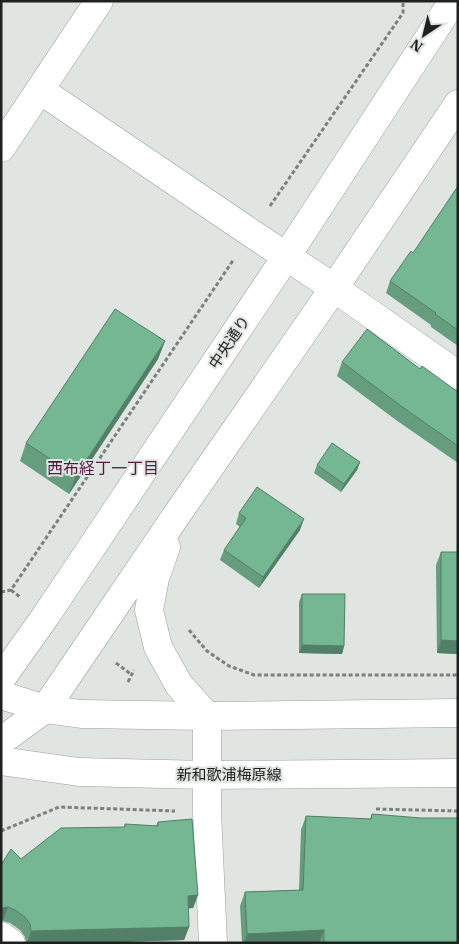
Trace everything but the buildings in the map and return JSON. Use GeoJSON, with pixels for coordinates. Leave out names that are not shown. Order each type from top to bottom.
{"type":"FeatureCollection","features":[{"type":"Feature","properties":{"kind":"main road"},"geometry":{"type":"LineString","coordinates":[[1,148],[99,1]]}},
{"type":"Feature","properties":{"kind":"main road","name":"中央通り"},"geometry":{"type":"LineString","coordinates":[[1,679],[286,257],[454,1]]}},
{"type":"Feature","properties":{"kind":"main road"},"geometry":{"type":"LineString","coordinates":[[40,90],[334,288],[458,375]]}},
{"type":"Feature","properties":{"kind":"main road"},"geometry":{"type":"LineString","coordinates":[[1,741],[45,709],[458,104]]}},
{"type":"Feature","properties":{"kind":"main road"},"geometry":{"type":"LineString","coordinates":[[180,510],[155,578],[148,610],[158,647],[179,685],[207,716],[207,812],[213,943]]}},
{"type":"Feature","properties":{"kind":"main road"},"geometry":{"type":"LineString","coordinates":[[1,695],[45,709],[81,714],[207,716],[458,713]]}},
{"type":"Feature","properties":{"kind":"main road","name":"新和歌浦梅原線"},"geometry":{"type":"LineString","coordinates":[[1,761],[79,772],[207,775],[458,774]]}},
{"type":"Feature","properties":{"kind":"main road"},"geometry":{"type":"LineString","coordinates":[[1,936],[11,943]]}},
{"type":"Feature","properties":{"kind":"path"},"geometry":{"type":"LineString","coordinates":[[1,592],[10,590],[251,233],[403,13],[403,1]]}},
{"type":"Feature","properties":{"kind":"path"},"geometry":{"type":"LineString","coordinates":[[186,624],[190,632],[208,651],[229,666],[254,675],[458,675]]}},
{"type":"Feature","properties":{"kind":"path"},"geometry":{"type":"LineString","coordinates":[[1,830],[59,808],[207,812]]}},
{"type":"Feature","properties":{"kind":"district","name":"西布経丁一丁目"},"geometry":{"type":"Point","coordinates":[103,468]}}]}
